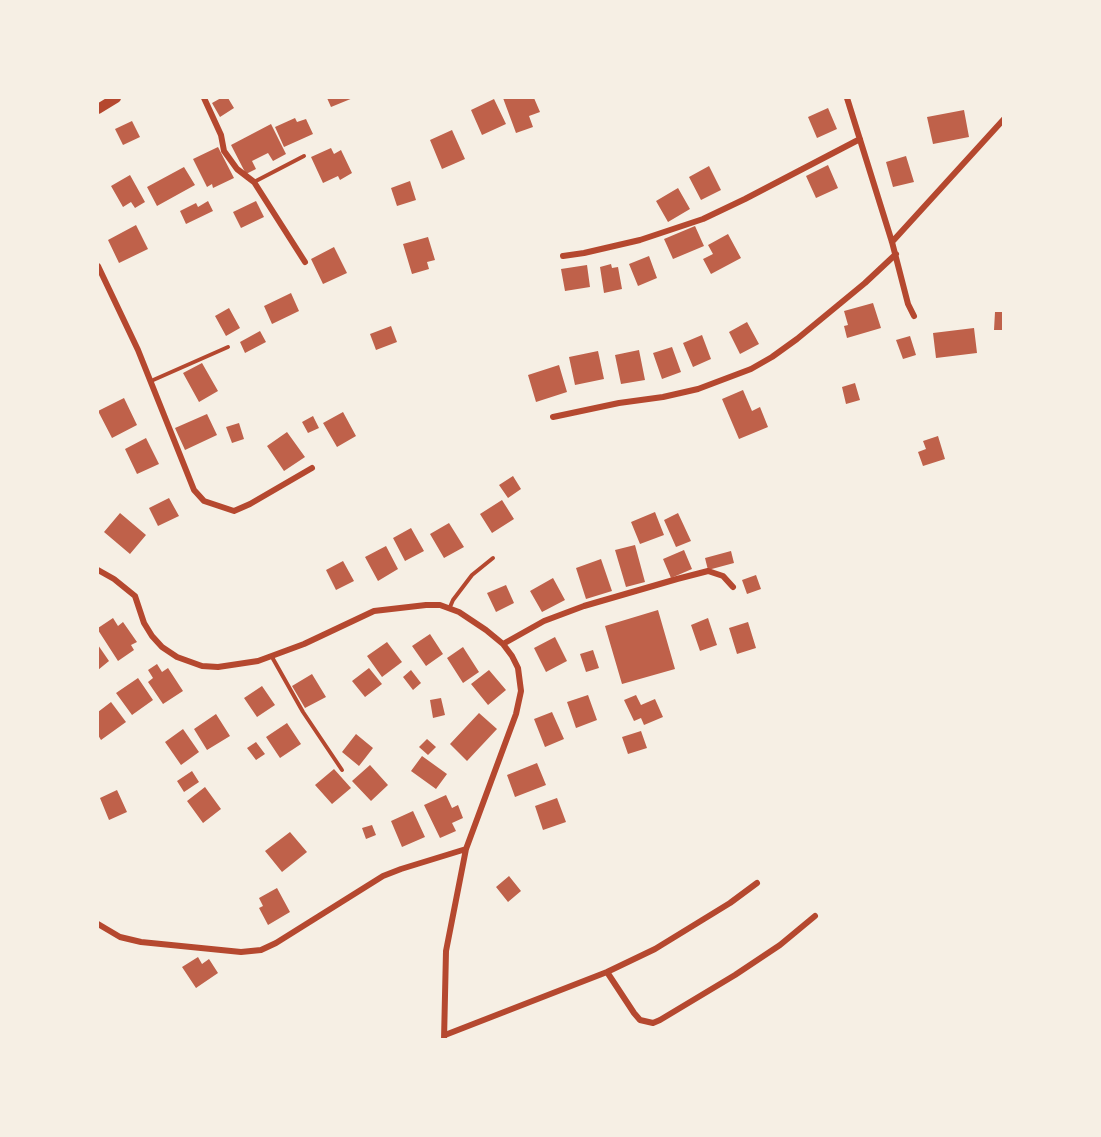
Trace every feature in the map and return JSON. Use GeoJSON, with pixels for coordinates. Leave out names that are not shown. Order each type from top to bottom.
{"type":"FeatureCollection","features":[{"type":"Feature","properties":{"kind":"street"},"geometry":{"type":"LineString","coordinates":[[98,109],[116,98]]}},
{"type":"Feature","properties":{"kind":"street"},"geometry":{"type":"LineString","coordinates":[[204,98],[220,135],[224,151],[237,169],[254,182],[305,262]]}},
{"type":"Feature","properties":{"kind":"street"},"geometry":{"type":"LineString","coordinates":[[847,98],[896,254],[908,304],[914,316]]}},
{"type":"Feature","properties":{"kind":"street"},"geometry":{"type":"LineString","coordinates":[[892,242],[1004,119]]}},
{"type":"Feature","properties":{"kind":"street"},"geometry":{"type":"LineString","coordinates":[[563,256],[630,242],[703,219],[860,139]]}},
{"type":"Feature","properties":{"kind":"street"},"geometry":{"type":"LineString","coordinates":[[554,417],[686,392],[751,369],[797,339],[865,283],[896,254]]}},
{"type":"Feature","properties":{"kind":"street"},"geometry":{"type":"LineString","coordinates":[[98,266],[151,381],[194,490],[204,501],[234,511],[312,468]]}},
{"type":"Feature","properties":{"kind":"street"},"geometry":{"type":"LineString","coordinates":[[98,570],[130,590],[135,596],[144,623],[162,647],[177,657],[202,666],[240,665],[272,657],[374,611],[426,605],[450,607],[486,630],[512,656],[518,668],[521,691],[516,714],[466,849],[446,951],[444,1037],[607,972],[655,949],[695,926],[758,883]]}},
{"type":"Feature","properties":{"kind":"street"},"geometry":{"type":"LineString","coordinates":[[502,644],[544,621],[584,606],[708,571],[723,576],[733,587]]}},
{"type":"Feature","properties":{"kind":"street"},"geometry":{"type":"LineString","coordinates":[[98,924],[120,937],[141,942],[241,952],[261,950],[383,876],[466,849]]}},
{"type":"Feature","properties":{"kind":"street"},"geometry":{"type":"LineString","coordinates":[[607,972],[640,1020],[653,1023],[744,969],[780,945],[815,916]]}},
{"type":"Feature","properties":{"kind":"lane"},"geometry":{"type":"LineString","coordinates":[[254,182],[304,156]]}},
{"type":"Feature","properties":{"kind":"lane"},"geometry":{"type":"LineString","coordinates":[[151,381],[228,347]]}},
{"type":"Feature","properties":{"kind":"lane"},"geometry":{"type":"LineString","coordinates":[[450,607],[472,575],[493,558]]}},
{"type":"Feature","properties":{"kind":"lane"},"geometry":{"type":"LineString","coordinates":[[272,657],[303,712],[342,770]]}},
{"type":"Feature","properties":{"kind":"building"},"geometry":{"type":"Polygon","coordinates":[[[221,98],[228,98],[234,108],[220,117],[212,103],[221,98]]]}},
{"type":"Feature","properties":{"kind":"building"},"geometry":{"type":"Polygon","coordinates":[[[327,98],[353,98],[331,107],[327,98]]]}},
{"type":"Feature","properties":{"kind":"building"},"geometry":{"type":"Polygon","coordinates":[[[503,98],[534,98],[540,112],[529,116],[533,127],[516,133],[503,98]]]}},
{"type":"Feature","properties":{"kind":"building"},"geometry":{"type":"Polygon","coordinates":[[[494,99],[506,124],[482,135],[471,110],[494,99]]]}},
{"type":"Feature","properties":{"kind":"building"},"geometry":{"type":"Polygon","coordinates":[[[828,108],[837,129],[817,138],[808,117],[828,108]]]}},
{"type":"Feature","properties":{"kind":"building"},"geometry":{"type":"Polygon","coordinates":[[[964,110],[969,137],[933,144],[927,117],[964,110]]]}},
{"type":"Feature","properties":{"kind":"building"},"geometry":{"type":"Polygon","coordinates":[[[295,118],[297,122],[306,119],[313,134],[284,147],[275,127],[295,118]]]}},
{"type":"Feature","properties":{"kind":"building"},"geometry":{"type":"Polygon","coordinates":[[[132,121],[140,137],[123,145],[115,129],[132,121]]]}},
{"type":"Feature","properties":{"kind":"building"},"geometry":{"type":"Polygon","coordinates":[[[271,124],[286,154],[273,161],[268,153],[252,161],[256,169],[246,174],[231,145],[271,124]]]}},
{"type":"Feature","properties":{"kind":"building"},"geometry":{"type":"Polygon","coordinates":[[[452,130],[465,159],[442,169],[430,140],[452,130]]]}},
{"type":"Feature","properties":{"kind":"building"},"geometry":{"type":"Polygon","coordinates":[[[218,147],[234,178],[213,188],[212,184],[207,187],[193,159],[218,147]]]}},
{"type":"Feature","properties":{"kind":"building"},"geometry":{"type":"Polygon","coordinates":[[[331,148],[334,154],[341,150],[352,173],[340,180],[338,176],[323,183],[311,157],[331,148]]]}},
{"type":"Feature","properties":{"kind":"building"},"geometry":{"type":"Polygon","coordinates":[[[906,156],[914,182],[893,187],[886,162],[906,156]]]}},
{"type":"Feature","properties":{"kind":"building"},"geometry":{"type":"Polygon","coordinates":[[[828,165],[838,188],[816,198],[806,176],[828,165]]]}},
{"type":"Feature","properties":{"kind":"building"},"geometry":{"type":"Polygon","coordinates":[[[709,166],[721,190],[701,200],[689,177],[709,166]]]}},
{"type":"Feature","properties":{"kind":"building"},"geometry":{"type":"Polygon","coordinates":[[[184,167],[195,185],[157,206],[147,187],[184,167]]]}},
{"type":"Feature","properties":{"kind":"building"},"geometry":{"type":"Polygon","coordinates":[[[130,175],[145,202],[135,208],[131,202],[123,207],[111,186],[130,175]]]}},
{"type":"Feature","properties":{"kind":"building"},"geometry":{"type":"Polygon","coordinates":[[[410,181],[416,200],[397,206],[391,188],[410,181]]]}},
{"type":"Feature","properties":{"kind":"building"},"geometry":{"type":"Polygon","coordinates":[[[678,188],[690,209],[668,222],[656,201],[678,188]]]}},
{"type":"Feature","properties":{"kind":"building"},"geometry":{"type":"Polygon","coordinates":[[[208,201],[213,211],[186,224],[180,211],[196,203],[198,207],[208,201]]]}},
{"type":"Feature","properties":{"kind":"building"},"geometry":{"type":"Polygon","coordinates":[[[256,201],[264,217],[241,228],[233,212],[256,201]]]}},
{"type":"Feature","properties":{"kind":"building"},"geometry":{"type":"Polygon","coordinates":[[[136,225],[148,249],[119,263],[108,240],[136,225]]]}},
{"type":"Feature","properties":{"kind":"building"},"geometry":{"type":"Polygon","coordinates":[[[695,226],[704,246],[673,259],[664,239],[695,226]]]}},
{"type":"Feature","properties":{"kind":"building"},"geometry":{"type":"Polygon","coordinates":[[[728,234],[741,258],[711,274],[703,259],[713,254],[708,245],[728,234]]]}},
{"type":"Feature","properties":{"kind":"building"},"geometry":{"type":"Polygon","coordinates":[[[428,237],[435,260],[427,262],[429,269],[412,274],[403,244],[428,237]]]}},
{"type":"Feature","properties":{"kind":"building"},"geometry":{"type":"Polygon","coordinates":[[[334,247],[347,273],[323,284],[311,259],[334,247]]]}},
{"type":"Feature","properties":{"kind":"building"},"geometry":{"type":"Polygon","coordinates":[[[649,256],[657,278],[638,286],[629,264],[649,256]]]}},
{"type":"Feature","properties":{"kind":"building"},"geometry":{"type":"Polygon","coordinates":[[[611,264],[612,268],[618,267],[622,289],[604,293],[600,267],[611,264]]]}},
{"type":"Feature","properties":{"kind":"building"},"geometry":{"type":"Polygon","coordinates":[[[587,265],[590,287],[565,291],[561,269],[587,265]]]}},
{"type":"Feature","properties":{"kind":"building"},"geometry":{"type":"Polygon","coordinates":[[[291,293],[299,311],[272,324],[264,306],[291,293]]]}},
{"type":"Feature","properties":{"kind":"building"},"geometry":{"type":"Polygon","coordinates":[[[873,303],[881,328],[847,338],[844,326],[848,325],[844,311],[873,303]]]}},
{"type":"Feature","properties":{"kind":"building"},"geometry":{"type":"Polygon","coordinates":[[[229,308],[240,328],[226,336],[215,316],[229,308]]]}},
{"type":"Feature","properties":{"kind":"building"},"geometry":{"type":"Polygon","coordinates":[[[995,312],[1004,312],[1004,330],[994,330],[995,312]]]}},
{"type":"Feature","properties":{"kind":"building"},"geometry":{"type":"Polygon","coordinates":[[[747,322],[759,344],[740,354],[729,332],[747,322]]]}},
{"type":"Feature","properties":{"kind":"building"},"geometry":{"type":"Polygon","coordinates":[[[391,326],[397,342],[376,350],[370,334],[391,326]]]}},
{"type":"Feature","properties":{"kind":"building"},"geometry":{"type":"Polygon","coordinates":[[[974,328],[977,353],[936,358],[933,333],[974,328]]]}},
{"type":"Feature","properties":{"kind":"building"},"geometry":{"type":"Polygon","coordinates":[[[260,331],[266,342],[245,353],[240,342],[260,331]]]}},
{"type":"Feature","properties":{"kind":"building"},"geometry":{"type":"Polygon","coordinates":[[[702,335],[711,359],[693,367],[683,343],[702,335]]]}},
{"type":"Feature","properties":{"kind":"building"},"geometry":{"type":"Polygon","coordinates":[[[910,336],[916,355],[903,359],[896,340],[910,336]]]}},
{"type":"Feature","properties":{"kind":"building"},"geometry":{"type":"Polygon","coordinates":[[[672,347],[681,372],[662,379],[653,353],[672,347]]]}},
{"type":"Feature","properties":{"kind":"building"},"geometry":{"type":"Polygon","coordinates":[[[639,350],[645,380],[621,384],[615,355],[639,350]]]}},
{"type":"Feature","properties":{"kind":"building"},"geometry":{"type":"Polygon","coordinates":[[[598,351],[604,379],[575,385],[569,357],[598,351]]]}},
{"type":"Feature","properties":{"kind":"building"},"geometry":{"type":"Polygon","coordinates":[[[202,363],[218,391],[199,402],[183,373],[202,363]]]}},
{"type":"Feature","properties":{"kind":"building"},"geometry":{"type":"Polygon","coordinates":[[[559,365],[567,392],[536,402],[528,375],[559,365]]]}},
{"type":"Feature","properties":{"kind":"building"},"geometry":{"type":"Polygon","coordinates":[[[855,383],[860,400],[846,404],[842,387],[855,383]]]}},
{"type":"Feature","properties":{"kind":"building"},"geometry":{"type":"Polygon","coordinates":[[[743,390],[752,411],[760,407],[768,427],[739,439],[722,399],[743,390]]]}},
{"type":"Feature","properties":{"kind":"building"},"geometry":{"type":"Polygon","coordinates":[[[124,398],[137,425],[112,438],[98,411],[124,398]]]}},
{"type":"Feature","properties":{"kind":"building"},"geometry":{"type":"Polygon","coordinates":[[[343,412],[356,436],[337,447],[323,423],[343,412]]]}},
{"type":"Feature","properties":{"kind":"building"},"geometry":{"type":"Polygon","coordinates":[[[207,414],[217,435],[185,450],[175,428],[207,414]]]}},
{"type":"Feature","properties":{"kind":"building"},"geometry":{"type":"Polygon","coordinates":[[[313,416],[319,428],[308,433],[302,422],[313,416]]]}},
{"type":"Feature","properties":{"kind":"building"},"geometry":{"type":"Polygon","coordinates":[[[239,423],[244,439],[232,443],[226,427],[239,423]]]}},
{"type":"Feature","properties":{"kind":"building"},"geometry":{"type":"Polygon","coordinates":[[[287,432],[305,457],[284,471],[267,446],[287,432]]]}},
{"type":"Feature","properties":{"kind":"building"},"geometry":{"type":"Polygon","coordinates":[[[938,436],[945,459],[923,466],[918,452],[926,449],[923,441],[938,436]]]}},
{"type":"Feature","properties":{"kind":"building"},"geometry":{"type":"Polygon","coordinates":[[[146,438],[159,464],[137,474],[125,449],[146,438]]]}},
{"type":"Feature","properties":{"kind":"building"},"geometry":{"type":"Polygon","coordinates":[[[513,476],[521,489],[508,498],[499,485],[513,476]]]}},
{"type":"Feature","properties":{"kind":"building"},"geometry":{"type":"Polygon","coordinates":[[[169,498],[179,516],[158,526],[149,508],[169,498]]]}},
{"type":"Feature","properties":{"kind":"building"},"geometry":{"type":"Polygon","coordinates":[[[502,500],[514,519],[492,533],[480,514],[502,500]]]}},
{"type":"Feature","properties":{"kind":"building"},"geometry":{"type":"Polygon","coordinates":[[[655,512],[664,535],[640,544],[631,522],[655,512]]]}},
{"type":"Feature","properties":{"kind":"building"},"geometry":{"type":"Polygon","coordinates":[[[120,513],[146,535],[130,554],[104,532],[120,513]]]}},
{"type":"Feature","properties":{"kind":"building"},"geometry":{"type":"Polygon","coordinates":[[[678,513],[691,541],[676,547],[664,520],[678,513]]]}},
{"type":"Feature","properties":{"kind":"building"},"geometry":{"type":"Polygon","coordinates":[[[449,523],[464,547],[444,558],[430,534],[449,523]]]}},
{"type":"Feature","properties":{"kind":"building"},"geometry":{"type":"Polygon","coordinates":[[[411,528],[424,551],[405,561],[393,538],[411,528]]]}},
{"type":"Feature","properties":{"kind":"building"},"geometry":{"type":"Polygon","coordinates":[[[635,545],[645,582],[626,587],[615,550],[635,545]]]}},
{"type":"Feature","properties":{"kind":"building"},"geometry":{"type":"Polygon","coordinates":[[[386,546],[398,569],[378,581],[365,557],[386,546]]]}},
{"type":"Feature","properties":{"kind":"building"},"geometry":{"type":"Polygon","coordinates":[[[684,550],[692,569],[671,578],[663,559],[684,550]]]}},
{"type":"Feature","properties":{"kind":"building"},"geometry":{"type":"Polygon","coordinates":[[[731,551],[734,563],[708,570],[705,558],[731,551]]]}},
{"type":"Feature","properties":{"kind":"building"},"geometry":{"type":"Polygon","coordinates":[[[601,559],[612,591],[586,599],[576,568],[601,559]]]}},
{"type":"Feature","properties":{"kind":"building"},"geometry":{"type":"Polygon","coordinates":[[[343,561],[354,581],[336,590],[326,570],[343,561]]]}},
{"type":"Feature","properties":{"kind":"building"},"geometry":{"type":"Polygon","coordinates":[[[756,575],[761,589],[747,594],[742,580],[756,575]]]}},
{"type":"Feature","properties":{"kind":"building"},"geometry":{"type":"Polygon","coordinates":[[[553,578],[565,600],[542,612],[530,591],[553,578]]]}},
{"type":"Feature","properties":{"kind":"building"},"geometry":{"type":"Polygon","coordinates":[[[506,585],[514,603],[496,612],[487,593],[506,585]]]}},
{"type":"Feature","properties":{"kind":"building"},"geometry":{"type":"Polygon","coordinates":[[[658,610],[675,669],[622,684],[605,626],[658,610]]]}},
{"type":"Feature","properties":{"kind":"building"},"geometry":{"type":"Polygon","coordinates":[[[113,618],[118,626],[123,622],[137,642],[131,645],[134,650],[118,661],[98,630],[113,618]]]}},
{"type":"Feature","properties":{"kind":"building"},"geometry":{"type":"Polygon","coordinates":[[[708,618],[717,645],[700,651],[691,625],[708,618]]]}},
{"type":"Feature","properties":{"kind":"building"},"geometry":{"type":"Polygon","coordinates":[[[748,622],[756,648],[737,654],[729,628],[748,622]]]}},
{"type":"Feature","properties":{"kind":"building"},"geometry":{"type":"Polygon","coordinates":[[[430,634],[443,654],[426,666],[412,646],[430,634]]]}},
{"type":"Feature","properties":{"kind":"building"},"geometry":{"type":"Polygon","coordinates":[[[555,637],[567,661],[546,672],[534,648],[555,637]]]}},
{"type":"Feature","properties":{"kind":"building"},"geometry":{"type":"Polygon","coordinates":[[[387,642],[402,662],[382,677],[367,656],[387,642]]]}},
{"type":"Feature","properties":{"kind":"building"},"geometry":{"type":"Polygon","coordinates":[[[98,645],[109,661],[98,670],[98,645]]]}},
{"type":"Feature","properties":{"kind":"building"},"geometry":{"type":"Polygon","coordinates":[[[463,647],[479,672],[463,683],[447,658],[463,647]]]}},
{"type":"Feature","properties":{"kind":"building"},"geometry":{"type":"Polygon","coordinates":[[[593,650],[599,668],[586,672],[580,654],[593,650]]]}},
{"type":"Feature","properties":{"kind":"building"},"geometry":{"type":"Polygon","coordinates":[[[157,664],[162,672],[168,668],[183,691],[163,704],[148,682],[153,678],[148,670],[157,664]]]}},
{"type":"Feature","properties":{"kind":"building"},"geometry":{"type":"Polygon","coordinates":[[[369,668],[382,684],[365,697],[352,681],[369,668]]]}},
{"type":"Feature","properties":{"kind":"building"},"geometry":{"type":"Polygon","coordinates":[[[411,670],[421,683],[413,690],[403,677],[411,670]]]}},
{"type":"Feature","properties":{"kind":"building"},"geometry":{"type":"Polygon","coordinates":[[[489,670],[506,690],[488,705],[471,684],[489,670]]]}},
{"type":"Feature","properties":{"kind":"building"},"geometry":{"type":"Polygon","coordinates":[[[312,674],[326,697],[305,708],[292,686],[312,674]]]}},
{"type":"Feature","properties":{"kind":"building"},"geometry":{"type":"Polygon","coordinates":[[[138,678],[153,700],[132,715],[116,693],[138,678]]]}},
{"type":"Feature","properties":{"kind":"building"},"geometry":{"type":"Polygon","coordinates":[[[262,686],[275,705],[257,717],[244,698],[262,686]]]}},
{"type":"Feature","properties":{"kind":"building"},"geometry":{"type":"Polygon","coordinates":[[[588,695],[597,720],[576,728],[567,702],[588,695]]]}},
{"type":"Feature","properties":{"kind":"building"},"geometry":{"type":"Polygon","coordinates":[[[636,695],[641,705],[655,699],[663,717],[644,725],[641,718],[634,721],[624,700],[636,695]]]}},
{"type":"Feature","properties":{"kind":"building"},"geometry":{"type":"Polygon","coordinates":[[[441,698],[445,715],[433,718],[430,700],[441,698]]]}},
{"type":"Feature","properties":{"kind":"building"},"geometry":{"type":"Polygon","coordinates":[[[111,702],[126,722],[101,740],[98,735],[98,712],[111,702]]]}},
{"type":"Feature","properties":{"kind":"building"},"geometry":{"type":"Polygon","coordinates":[[[552,712],[564,739],[545,747],[534,719],[552,712]]]}},
{"type":"Feature","properties":{"kind":"building"},"geometry":{"type":"Polygon","coordinates":[[[479,713],[497,729],[467,761],[450,744],[479,713]]]}},
{"type":"Feature","properties":{"kind":"building"},"geometry":{"type":"Polygon","coordinates":[[[216,714],[230,736],[207,750],[194,729],[216,714]]]}},
{"type":"Feature","properties":{"kind":"building"},"geometry":{"type":"Polygon","coordinates":[[[287,723],[301,744],[280,758],[266,737],[287,723]]]}},
{"type":"Feature","properties":{"kind":"building"},"geometry":{"type":"Polygon","coordinates":[[[183,729],[199,752],[181,765],[165,742],[183,729]]]}},
{"type":"Feature","properties":{"kind":"building"},"geometry":{"type":"Polygon","coordinates":[[[641,731],[647,748],[628,754],[622,737],[641,731]]]}},
{"type":"Feature","properties":{"kind":"building"},"geometry":{"type":"Polygon","coordinates":[[[356,734],[373,748],[359,766],[342,752],[356,734]]]}},
{"type":"Feature","properties":{"kind":"building"},"geometry":{"type":"Polygon","coordinates":[[[427,739],[436,747],[428,755],[419,747],[427,739]]]}},
{"type":"Feature","properties":{"kind":"building"},"geometry":{"type":"Polygon","coordinates":[[[256,742],[265,754],[256,760],[247,748],[256,742]]]}},
{"type":"Feature","properties":{"kind":"building"},"geometry":{"type":"Polygon","coordinates":[[[422,756],[447,774],[436,789],[411,771],[422,756]]]}},
{"type":"Feature","properties":{"kind":"building"},"geometry":{"type":"Polygon","coordinates":[[[537,763],[546,785],[515,797],[507,775],[537,763]]]}},
{"type":"Feature","properties":{"kind":"building"},"geometry":{"type":"Polygon","coordinates":[[[370,765],[388,785],[371,801],[352,781],[370,765]]]}},
{"type":"Feature","properties":{"kind":"building"},"geometry":{"type":"Polygon","coordinates":[[[334,769],[351,788],[332,804],[315,785],[334,769]]]}},
{"type":"Feature","properties":{"kind":"building"},"geometry":{"type":"Polygon","coordinates":[[[192,771],[199,782],[184,792],[177,781],[192,771]]]}},
{"type":"Feature","properties":{"kind":"building"},"geometry":{"type":"Polygon","coordinates":[[[205,787],[221,809],[203,823],[187,801],[205,787]]]}},
{"type":"Feature","properties":{"kind":"building"},"geometry":{"type":"Polygon","coordinates":[[[117,790],[127,812],[109,820],[100,798],[117,790]]]}},
{"type":"Feature","properties":{"kind":"building"},"geometry":{"type":"Polygon","coordinates":[[[446,795],[452,808],[458,805],[463,818],[452,823],[456,831],[440,838],[424,805],[446,795]]]}},
{"type":"Feature","properties":{"kind":"building"},"geometry":{"type":"Polygon","coordinates":[[[557,798],[566,822],[543,830],[535,806],[557,798]]]}},
{"type":"Feature","properties":{"kind":"building"},"geometry":{"type":"Polygon","coordinates":[[[413,811],[425,837],[402,847],[391,821],[413,811]]]}},
{"type":"Feature","properties":{"kind":"building"},"geometry":{"type":"Polygon","coordinates":[[[372,825],[376,835],[366,839],[362,828],[372,825]]]}},
{"type":"Feature","properties":{"kind":"building"},"geometry":{"type":"Polygon","coordinates":[[[290,832],[307,852],[282,872],[265,851],[290,832]]]}},
{"type":"Feature","properties":{"kind":"building"},"geometry":{"type":"Polygon","coordinates":[[[509,876],[521,891],[508,902],[496,887],[509,876]]]}},
{"type":"Feature","properties":{"kind":"building"},"geometry":{"type":"Polygon","coordinates":[[[277,888],[290,912],[268,925],[259,908],[263,906],[259,898],[277,888]]]}},
{"type":"Feature","properties":{"kind":"building"},"geometry":{"type":"Polygon","coordinates":[[[198,957],[202,964],[209,959],[218,973],[196,988],[182,967],[198,957]]]}}]}
